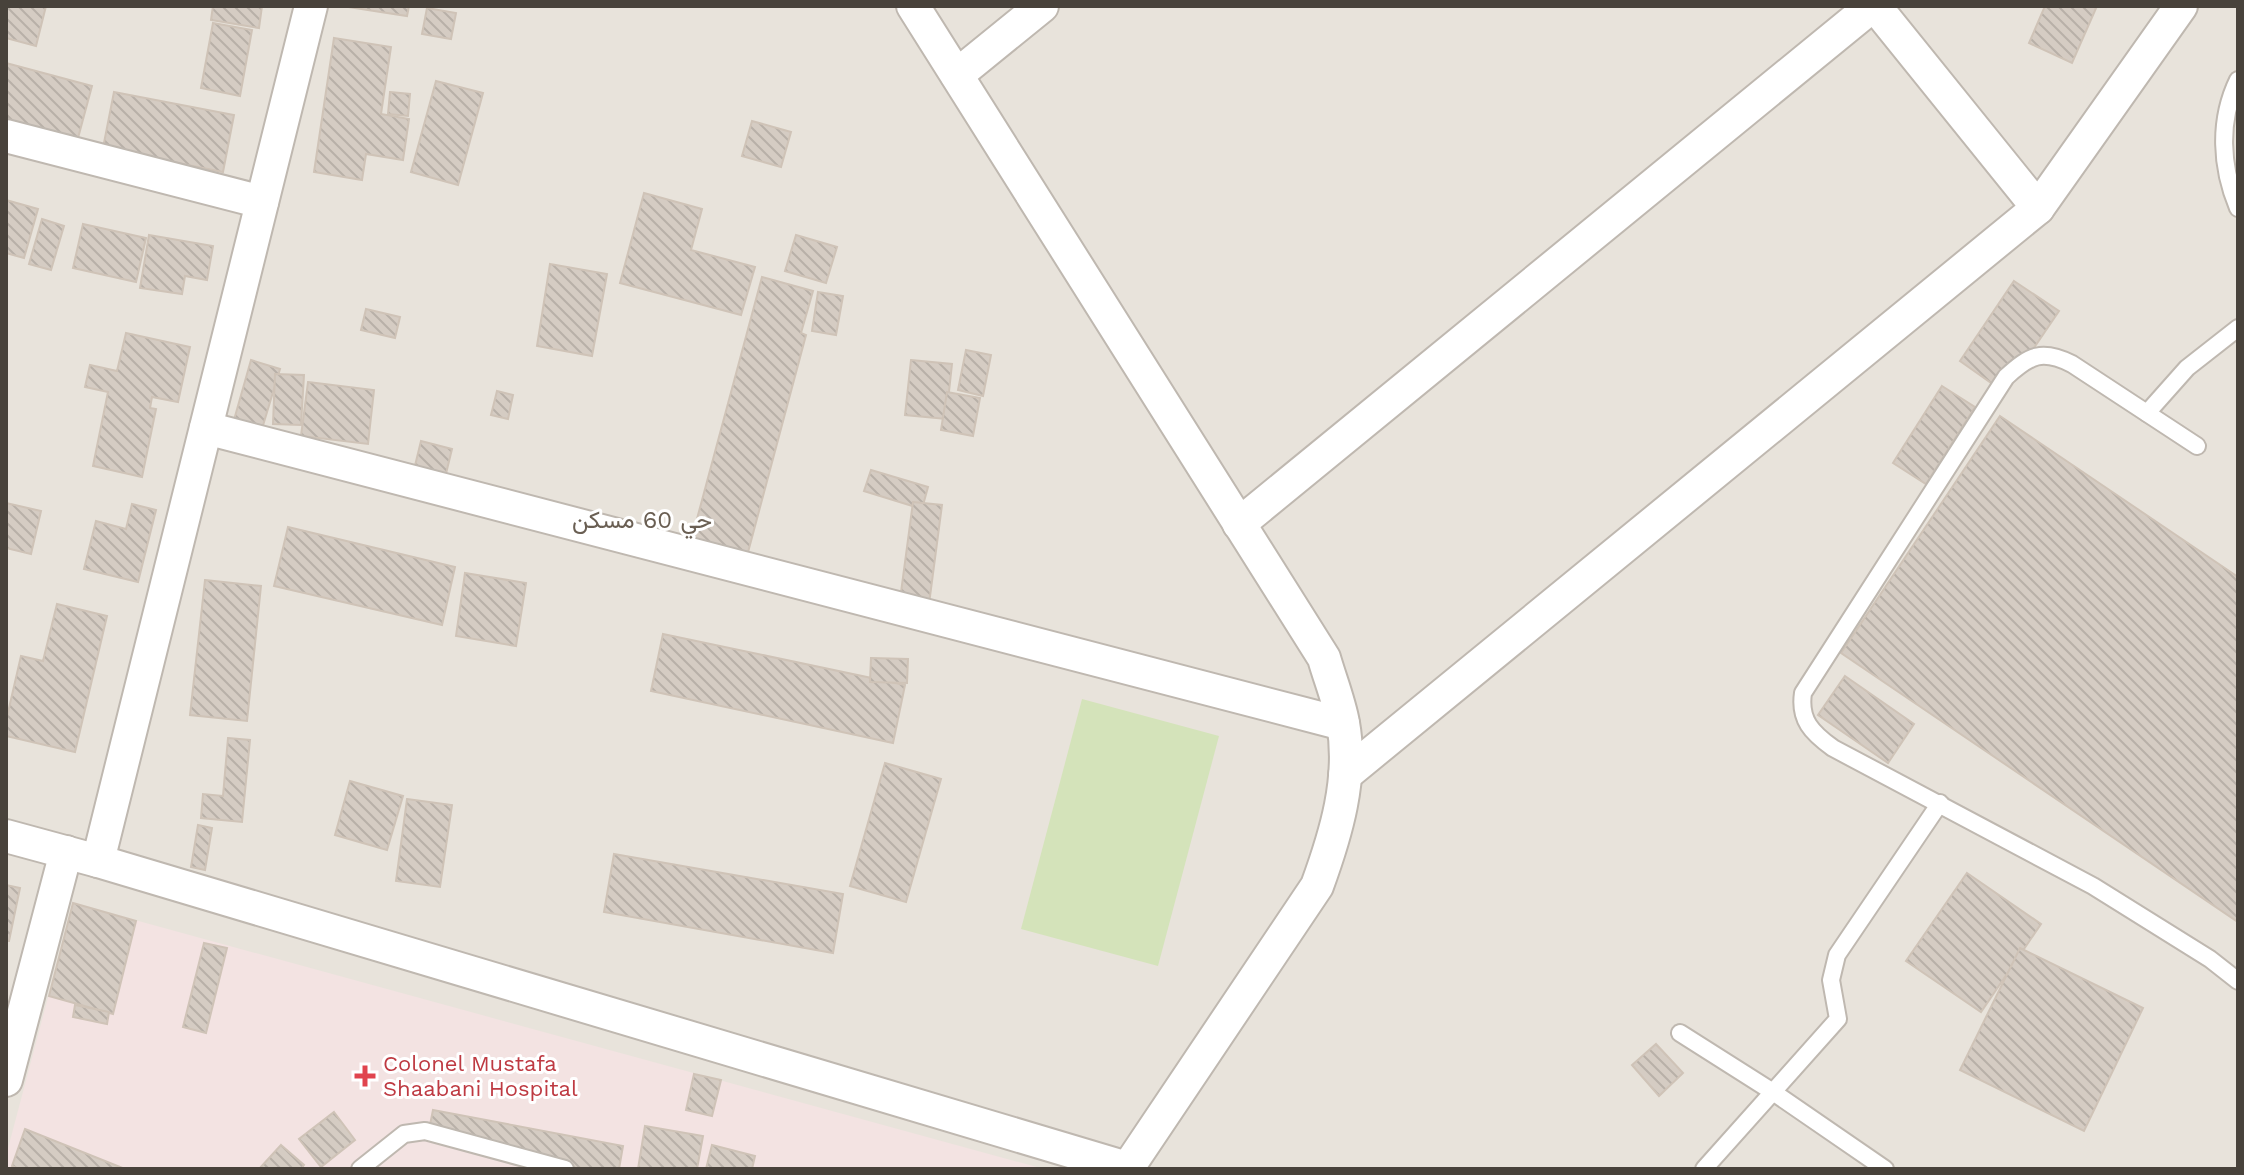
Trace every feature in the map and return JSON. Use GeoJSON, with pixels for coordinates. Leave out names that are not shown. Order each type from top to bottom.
{"type":"FeatureCollection","features":[{"type":"Feature","properties":{"kind":"street"},"geometry":{"type":"LineString","coordinates":[[98,861],[311,6]]}},
{"type":"Feature","properties":{"kind":"street"},"geometry":{"type":"LineString","coordinates":[[6,836],[1127,1169],[1317,886],[1336,833],[1345,775],[1343,724],[1324,658],[913,6]]}},
{"type":"Feature","properties":{"kind":"street"},"geometry":{"type":"LineString","coordinates":[[957,75],[1042,6]]}},
{"type":"Feature","properties":{"kind":"street"},"geometry":{"type":"LineString","coordinates":[[1239,524],[1873,6],[2038,208]]}},
{"type":"Feature","properties":{"kind":"street"},"geometry":{"type":"LineString","coordinates":[[1345,775],[2038,208],[2181,6]]}},
{"type":"Feature","properties":{"kind":"street"},"geometry":{"type":"LineString","coordinates":[[6,136],[262,202]]}},
{"type":"Feature","properties":{"kind":"street"},"geometry":{"type":"LineString","coordinates":[[206,428],[1343,724]]}},
{"type":"Feature","properties":{"kind":"street"},"geometry":{"type":"LineString","coordinates":[[6,1080],[66,852]]}},
{"type":"Feature","properties":{"kind":"lane"},"geometry":{"type":"LineString","coordinates":[[2238,80],[2231,95],[2224,131],[2229,187],[2238,208]]}},
{"type":"Feature","properties":{"kind":"lane"},"geometry":{"type":"LineString","coordinates":[[2147,413],[2187,368],[2238,328]]}},
{"type":"Feature","properties":{"kind":"lane"},"geometry":{"type":"LineString","coordinates":[[2197,446],[2054,355],[2037,356],[2022,362],[2006,377],[1803,693],[1800,709],[1816,736],[1833,748],[2093,886],[2210,959],[2238,981]]}},
{"type":"Feature","properties":{"kind":"lane"},"geometry":{"type":"LineString","coordinates":[[1704,1169],[1838,1019],[1831,980],[1837,955],[1940,803]]}},
{"type":"Feature","properties":{"kind":"lane"},"geometry":{"type":"LineString","coordinates":[[1680,1033],[1885,1169]]}},
{"type":"Feature","properties":{"kind":"lane"},"geometry":{"type":"LineString","coordinates":[[360,1169],[404,1134],[425,1131],[565,1169]]}},
{"type":"Feature","properties":{"kind":"shaded area"},"geometry":{"type":"Polygon","coordinates":[[[6,6],[2238,6],[2238,1169],[6,1169],[6,6]]]}},
{"type":"Feature","properties":{"kind":"shaded area","name":"Colonel Mustafa Shaabani Hospital"},"geometry":{"type":"Polygon","coordinates":[[[73,903],[1044,1169],[6,1169],[6,1156],[73,903]]]}},
{"type":"Feature","properties":{"kind":"green space"},"geometry":{"type":"Polygon","coordinates":[[[1082,699],[1219,736],[1158,966],[1021,929],[1082,699]]]}},
{"type":"Feature","properties":{"kind":"building"},"geometry":{"type":"Polygon","coordinates":[[[6,6],[46,6],[36,46],[6,38],[6,6]]]}},
{"type":"Feature","properties":{"kind":"building"},"geometry":{"type":"Polygon","coordinates":[[[213,6],[262,6],[259,28],[211,20],[213,6]]]}},
{"type":"Feature","properties":{"kind":"building"},"geometry":{"type":"Polygon","coordinates":[[[342,6],[409,6],[407,16],[342,6]]]}},
{"type":"Feature","properties":{"kind":"building"},"geometry":{"type":"Polygon","coordinates":[[[2045,6],[2097,6],[2072,63],[2029,43],[2045,6]]]}},
{"type":"Feature","properties":{"kind":"building"},"geometry":{"type":"Polygon","coordinates":[[[427,8],[456,13],[451,39],[422,34],[427,8]]]}},
{"type":"Feature","properties":{"kind":"building"},"geometry":{"type":"Polygon","coordinates":[[[213,23],[252,30],[240,96],[201,88],[213,23]]]}},
{"type":"Feature","properties":{"kind":"building"},"geometry":{"type":"Polygon","coordinates":[[[334,38],[391,47],[381,114],[409,119],[403,160],[366,154],[362,180],[314,172],[334,38]]]}},
{"type":"Feature","properties":{"kind":"building"},"geometry":{"type":"Polygon","coordinates":[[[6,63],[92,86],[78,138],[6,119],[6,63]]]}},
{"type":"Feature","properties":{"kind":"building"},"geometry":{"type":"Polygon","coordinates":[[[436,81],[483,93],[458,185],[411,172],[436,81]]]}},
{"type":"Feature","properties":{"kind":"building"},"geometry":{"type":"Polygon","coordinates":[[[114,92],[234,115],[223,172],[103,148],[114,92]]]}},
{"type":"Feature","properties":{"kind":"building"},"geometry":{"type":"Polygon","coordinates":[[[390,92],[410,94],[408,116],[388,114],[390,92]]]}},
{"type":"Feature","properties":{"kind":"building"},"geometry":{"type":"Polygon","coordinates":[[[752,121],[791,132],[781,167],[742,156],[752,121]]]}},
{"type":"Feature","properties":{"kind":"building"},"geometry":{"type":"Polygon","coordinates":[[[644,193],[702,209],[691,250],[755,267],[741,315],[620,283],[644,193]]]}},
{"type":"Feature","properties":{"kind":"building"},"geometry":{"type":"Polygon","coordinates":[[[6,200],[38,209],[24,258],[6,253],[6,200]]]}},
{"type":"Feature","properties":{"kind":"building"},"geometry":{"type":"Polygon","coordinates":[[[42,219],[64,226],[51,270],[29,264],[42,219]]]}},
{"type":"Feature","properties":{"kind":"building"},"geometry":{"type":"Polygon","coordinates":[[[83,224],[146,238],[136,282],[73,268],[83,224]]]}},
{"type":"Feature","properties":{"kind":"building"},"geometry":{"type":"Polygon","coordinates":[[[149,235],[213,246],[207,280],[185,276],[182,294],[140,288],[149,235]]]}},
{"type":"Feature","properties":{"kind":"building"},"geometry":{"type":"Polygon","coordinates":[[[796,235],[837,247],[826,283],[785,271],[796,235]]]}},
{"type":"Feature","properties":{"kind":"building"},"geometry":{"type":"Polygon","coordinates":[[[550,264],[607,274],[592,356],[537,346],[550,264]]]}},
{"type":"Feature","properties":{"kind":"building"},"geometry":{"type":"Polygon","coordinates":[[[762,277],[813,291],[801,333],[806,335],[743,571],[687,556],[762,277]]]}},
{"type":"Feature","properties":{"kind":"building"},"geometry":{"type":"Polygon","coordinates":[[[2014,281],[2059,311],[2004,392],[1960,361],[2014,281]]]}},
{"type":"Feature","properties":{"kind":"building"},"geometry":{"type":"Polygon","coordinates":[[[818,292],[843,296],[836,335],[812,331],[818,292]]]}},
{"type":"Feature","properties":{"kind":"building"},"geometry":{"type":"Polygon","coordinates":[[[366,309],[400,317],[395,338],[361,330],[366,309]]]}},
{"type":"Feature","properties":{"kind":"building"},"geometry":{"type":"Polygon","coordinates":[[[126,333],[190,347],[178,402],[152,397],[150,408],[156,409],[142,477],[93,466],[108,392],[85,387],[90,365],[117,371],[126,333]]]}},
{"type":"Feature","properties":{"kind":"building"},"geometry":{"type":"Polygon","coordinates":[[[966,350],[991,355],[983,396],[958,390],[966,350]]]}},
{"type":"Feature","properties":{"kind":"building"},"geometry":{"type":"Polygon","coordinates":[[[251,360],[280,369],[258,442],[230,434],[251,360]]]}},
{"type":"Feature","properties":{"kind":"building"},"geometry":{"type":"Polygon","coordinates":[[[911,360],[952,364],[946,419],[905,415],[911,360]]]}},
{"type":"Feature","properties":{"kind":"building"},"geometry":{"type":"Polygon","coordinates":[[[275,374],[304,375],[301,425],[273,424],[275,374]]]}},
{"type":"Feature","properties":{"kind":"building"},"geometry":{"type":"Polygon","coordinates":[[[308,382],[374,390],[368,444],[301,436],[308,382]]]}},
{"type":"Feature","properties":{"kind":"building"},"geometry":{"type":"Polygon","coordinates":[[[1942,386],[1975,407],[1926,484],[1893,463],[1942,386]]]}},
{"type":"Feature","properties":{"kind":"building"},"geometry":{"type":"Polygon","coordinates":[[[497,391],[513,395],[508,419],[491,415],[497,391]]]}},
{"type":"Feature","properties":{"kind":"building"},"geometry":{"type":"Polygon","coordinates":[[[947,392],[980,398],[973,436],[941,430],[947,392]]]}},
{"type":"Feature","properties":{"kind":"building"},"geometry":{"type":"Polygon","coordinates":[[[2000,416],[2238,577],[2238,922],[1841,653],[2000,416]]]}},
{"type":"Feature","properties":{"kind":"building"},"geometry":{"type":"Polygon","coordinates":[[[421,441],[452,449],[443,486],[412,478],[421,441]]]}},
{"type":"Feature","properties":{"kind":"building"},"geometry":{"type":"Polygon","coordinates":[[[871,470],[928,487],[922,509],[864,491],[871,470]]]}},
{"type":"Feature","properties":{"kind":"building"},"geometry":{"type":"Polygon","coordinates":[[[913,502],[942,505],[929,604],[900,600],[913,502]]]}},
{"type":"Feature","properties":{"kind":"building"},"geometry":{"type":"Polygon","coordinates":[[[6,503],[41,511],[31,554],[6,548],[6,503]]]}},
{"type":"Feature","properties":{"kind":"building"},"geometry":{"type":"Polygon","coordinates":[[[132,504],[156,510],[138,582],[84,569],[96,521],[126,529],[132,504]]]}},
{"type":"Feature","properties":{"kind":"building"},"geometry":{"type":"Polygon","coordinates":[[[288,527],[455,567],[442,625],[274,586],[288,527]]]}},
{"type":"Feature","properties":{"kind":"building"},"geometry":{"type":"Polygon","coordinates":[[[465,573],[526,583],[516,646],[456,636],[465,573]]]}},
{"type":"Feature","properties":{"kind":"building"},"geometry":{"type":"Polygon","coordinates":[[[205,580],[261,586],[247,721],[190,715],[205,580]]]}},
{"type":"Feature","properties":{"kind":"building"},"geometry":{"type":"Polygon","coordinates":[[[57,604],[107,616],[75,752],[6,736],[6,721],[21,656],[43,661],[57,604]]]}},
{"type":"Feature","properties":{"kind":"building"},"geometry":{"type":"Polygon","coordinates":[[[663,634],[905,685],[893,743],[651,691],[663,634]]]}},
{"type":"Feature","properties":{"kind":"building"},"geometry":{"type":"Polygon","coordinates":[[[871,658],[908,659],[907,683],[870,682],[871,658]]]}},
{"type":"Feature","properties":{"kind":"building"},"geometry":{"type":"Polygon","coordinates":[[[1845,676],[1914,724],[1888,763],[1818,715],[1845,676]]]}},
{"type":"Feature","properties":{"kind":"building"},"geometry":{"type":"Polygon","coordinates":[[[228,738],[250,740],[242,822],[201,818],[203,794],[223,796],[228,738]]]}},
{"type":"Feature","properties":{"kind":"building"},"geometry":{"type":"Polygon","coordinates":[[[885,763],[941,779],[906,902],[850,886],[885,763]]]}},
{"type":"Feature","properties":{"kind":"building"},"geometry":{"type":"Polygon","coordinates":[[[350,781],[403,796],[387,850],[335,835],[350,781]]]}},
{"type":"Feature","properties":{"kind":"building"},"geometry":{"type":"Polygon","coordinates":[[[407,799],[452,805],[440,887],[396,881],[407,799]]]}},
{"type":"Feature","properties":{"kind":"building"},"geometry":{"type":"Polygon","coordinates":[[[198,825],[212,828],[205,870],[191,867],[198,825]]]}},
{"type":"Feature","properties":{"kind":"building"},"geometry":{"type":"Polygon","coordinates":[[[614,854],[843,894],[833,953],[604,912],[614,854]]]}},
{"type":"Feature","properties":{"kind":"building"},"geometry":{"type":"Polygon","coordinates":[[[1967,873],[2041,924],[1981,1012],[1906,961],[1967,873]]]}},
{"type":"Feature","properties":{"kind":"building"},"geometry":{"type":"Polygon","coordinates":[[[6,885],[20,888],[9,941],[6,941],[6,885]]]}},
{"type":"Feature","properties":{"kind":"building"},"geometry":{"type":"Polygon","coordinates":[[[73,903],[136,921],[113,1014],[49,996],[73,903]]]}},
{"type":"Feature","properties":{"kind":"building"},"geometry":{"type":"Polygon","coordinates":[[[204,943],[227,948],[206,1033],[183,1027],[204,943]]]}},
{"type":"Feature","properties":{"kind":"building"},"geometry":{"type":"Polygon","coordinates":[[[2020,948],[2143,1008],[2084,1131],[1960,1070],[2020,948]]]}},
{"type":"Feature","properties":{"kind":"building"},"geometry":{"type":"Polygon","coordinates":[[[75,1005],[109,1012],[107,1024],[73,1017],[75,1005]]]}},
{"type":"Feature","properties":{"kind":"building"},"geometry":{"type":"Polygon","coordinates":[[[1656,1044],[1683,1073],[1659,1096],[1632,1065],[1656,1044]]]}},
{"type":"Feature","properties":{"kind":"building"},"geometry":{"type":"Polygon","coordinates":[[[694,1074],[721,1080],[712,1116],[686,1110],[694,1074]]]}},
{"type":"Feature","properties":{"kind":"building"},"geometry":{"type":"Polygon","coordinates":[[[433,1110],[623,1146],[619,1169],[582,1169],[427,1140],[433,1110]]]}},
{"type":"Feature","properties":{"kind":"building"},"geometry":{"type":"Polygon","coordinates":[[[334,1112],[355,1140],[321,1167],[299,1139],[334,1112]]]}},
{"type":"Feature","properties":{"kind":"building"},"geometry":{"type":"Polygon","coordinates":[[[645,1126],[703,1136],[697,1169],[638,1169],[645,1126]]]}},
{"type":"Feature","properties":{"kind":"building"},"geometry":{"type":"Polygon","coordinates":[[[25,1129],[125,1169],[19,1169],[12,1166],[25,1129]]]}},
{"type":"Feature","properties":{"kind":"building"},"geometry":{"type":"Polygon","coordinates":[[[281,1145],[304,1165],[301,1169],[259,1169],[281,1145]]]}},
{"type":"Feature","properties":{"kind":"building"},"geometry":{"type":"Polygon","coordinates":[[[712,1145],[755,1156],[752,1169],[706,1169],[712,1145]]]}},
{"type":"Feature","properties":{"kind":"place","name":"Colonel Mustafa Shaabani Hospital"},"geometry":{"type":"Point","coordinates":[365,1076]}},
{"type":"Feature","properties":{"kind":"district","name":"حي 60 مسكن"},"geometry":{"type":"Point","coordinates":[642,520]}}]}
